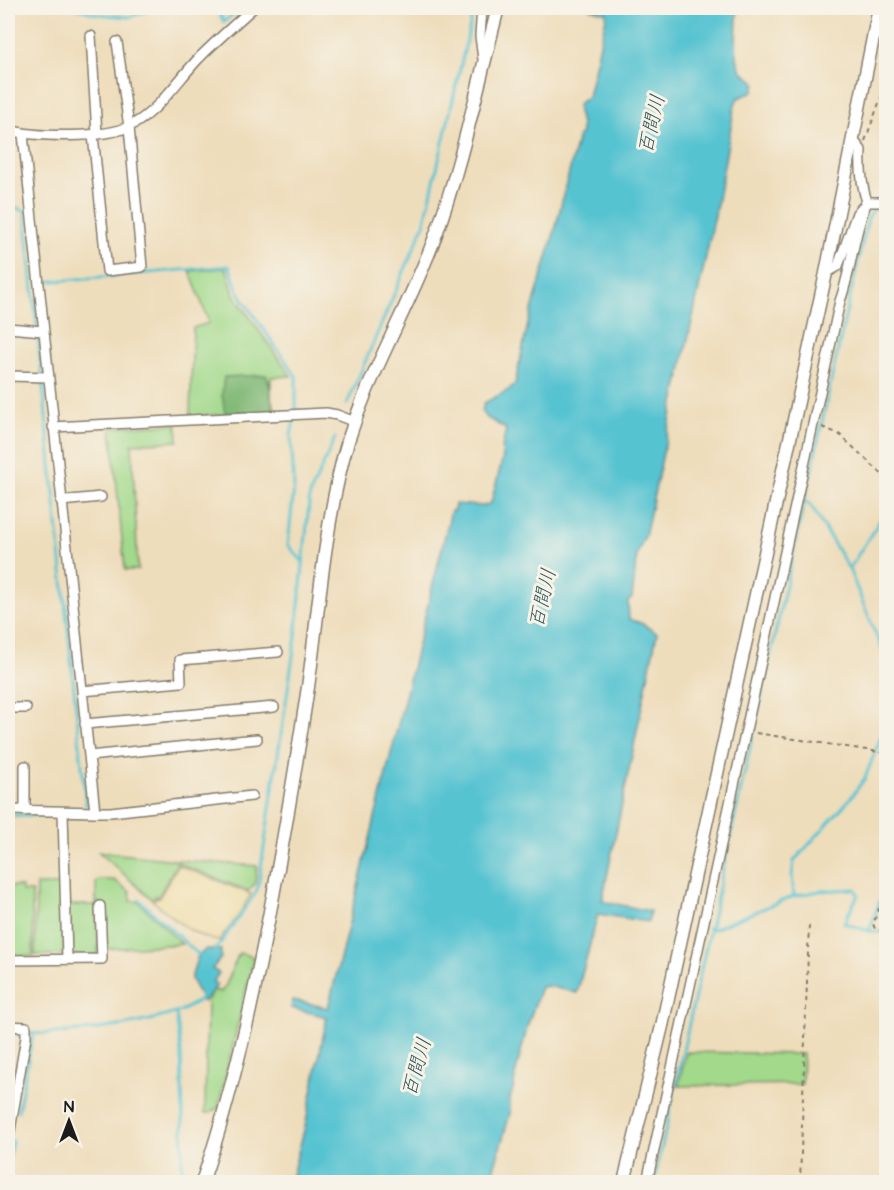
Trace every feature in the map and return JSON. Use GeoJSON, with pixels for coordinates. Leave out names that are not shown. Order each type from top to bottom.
{"type":"FeatureCollection","features":[{"type":"Feature","properties":{"kind":"street"},"geometry":{"type":"LineString","coordinates":[[8,130],[22,134],[95,134],[129,127],[146,116],[200,58],[253,8]]}},
{"type":"Feature","properties":{"kind":"street"},"geometry":{"type":"LineString","coordinates":[[482,8],[480,36],[484,62]]}},
{"type":"Feature","properties":{"kind":"street"},"geometry":{"type":"LineString","coordinates":[[202,1182],[217,1139],[263,950],[279,869],[306,699],[330,522],[341,465],[355,422],[435,237],[455,177],[498,8]]}},
{"type":"Feature","properties":{"kind":"street"},"geometry":{"type":"LineString","coordinates":[[624,1182],[662,1026],[826,273],[858,145],[879,8]]}},
{"type":"Feature","properties":{"kind":"street"},"geometry":{"type":"LineString","coordinates":[[91,36],[95,134],[107,271],[142,267],[129,127],[117,42]]}},
{"type":"Feature","properties":{"kind":"street"},"geometry":{"type":"LineString","coordinates":[[22,134],[43,377],[53,427],[95,812]]}},
{"type":"Feature","properties":{"kind":"street"},"geometry":{"type":"LineString","coordinates":[[858,145],[862,189],[878,202]]}},
{"type":"Feature","properties":{"kind":"street"},"geometry":{"type":"LineString","coordinates":[[826,273],[838,266],[857,213],[878,202]]}},
{"type":"Feature","properties":{"kind":"street"},"geometry":{"type":"LineString","coordinates":[[647,1182],[840,301],[849,277],[861,215],[878,202]]}},
{"type":"Feature","properties":{"kind":"street"},"geometry":{"type":"LineString","coordinates":[[8,328],[39,331]]}},
{"type":"Feature","properties":{"kind":"street"},"geometry":{"type":"LineString","coordinates":[[8,376],[43,377]]}},
{"type":"Feature","properties":{"kind":"street"},"geometry":{"type":"LineString","coordinates":[[53,427],[326,413],[355,422]]}},
{"type":"Feature","properties":{"kind":"street"},"geometry":{"type":"LineString","coordinates":[[61,501],[101,497]]}},
{"type":"Feature","properties":{"kind":"street"},"geometry":{"type":"LineString","coordinates":[[82,692],[181,682],[180,660],[278,652]]}},
{"type":"Feature","properties":{"kind":"street"},"geometry":{"type":"LineString","coordinates":[[85,724],[274,707]]}},
{"type":"Feature","properties":{"kind":"street"},"geometry":{"type":"LineString","coordinates":[[8,708],[26,708]]}},
{"type":"Feature","properties":{"kind":"street"},"geometry":{"type":"LineString","coordinates":[[89,756],[257,739]]}},
{"type":"Feature","properties":{"kind":"street"},"geometry":{"type":"LineString","coordinates":[[25,766],[26,811]]}},
{"type":"Feature","properties":{"kind":"street"},"geometry":{"type":"LineString","coordinates":[[8,810],[63,815],[111,812],[252,796]]}},
{"type":"Feature","properties":{"kind":"street"},"geometry":{"type":"LineString","coordinates":[[63,815],[67,959]]}},
{"type":"Feature","properties":{"kind":"street"},"geometry":{"type":"LineString","coordinates":[[8,960],[102,959],[100,906]]}},
{"type":"Feature","properties":{"kind":"street"},"geometry":{"type":"LineString","coordinates":[[8,1026],[26,1027],[8,1142]]}},
{"type":"Feature","properties":{"kind":"path"},"geometry":{"type":"LineString","coordinates":[[858,145],[886,84]]}},
{"type":"Feature","properties":{"kind":"path"},"geometry":{"type":"LineString","coordinates":[[823,427],[839,434],[886,478]]}},
{"type":"Feature","properties":{"kind":"path"},"geometry":{"type":"LineString","coordinates":[[757,733],[886,753]]}},
{"type":"Feature","properties":{"kind":"path"},"geometry":{"type":"LineString","coordinates":[[886,891],[873,924],[875,929],[886,930]]}},
{"type":"Feature","properties":{"kind":"path"},"geometry":{"type":"LineString","coordinates":[[800,1182],[809,924]]}},
{"type":"Feature","properties":{"kind":"green space"},"geometry":{"type":"Polygon","coordinates":[[[226,268],[234,295],[291,376],[271,377],[271,400],[277,413],[190,416],[193,328],[209,323],[190,271],[226,268]],[[270,381],[222,394],[270,400],[270,381]]]}},
{"type":"Feature","properties":{"kind":"green space"},"geometry":{"type":"Polygon","coordinates":[[[266,375],[275,411],[225,413],[222,394],[224,377],[266,375]]]}},
{"type":"Feature","properties":{"kind":"green space"},"geometry":{"type":"Polygon","coordinates":[[[177,424],[178,441],[132,444],[138,570],[125,570],[111,427],[177,424]]]}},
{"type":"Feature","properties":{"kind":"green space"},"geometry":{"type":"Polygon","coordinates":[[[99,852],[176,860],[176,865],[158,897],[155,896],[153,900],[99,852]]]}},
{"type":"Feature","properties":{"kind":"green space"},"geometry":{"type":"Polygon","coordinates":[[[178,860],[257,866],[255,884],[248,891],[178,863],[178,860]]]}},
{"type":"Feature","properties":{"kind":"green space"},"geometry":{"type":"Polygon","coordinates":[[[114,880],[130,892],[131,901],[139,902],[182,944],[105,949],[103,903],[96,903],[96,882],[114,880]]]}},
{"type":"Feature","properties":{"kind":"green space"},"geometry":{"type":"Polygon","coordinates":[[[36,885],[62,885],[64,953],[61,955],[35,955],[36,885]]]}},
{"type":"Feature","properties":{"kind":"green space"},"geometry":{"type":"Polygon","coordinates":[[[8,886],[22,887],[22,892],[32,892],[33,956],[8,955],[8,886]]]}},
{"type":"Feature","properties":{"kind":"green space"},"geometry":{"type":"Polygon","coordinates":[[[69,905],[97,905],[98,952],[96,955],[71,955],[69,905]]]}},
{"type":"Feature","properties":{"kind":"green space"},"geometry":{"type":"Polygon","coordinates":[[[239,953],[254,957],[218,1108],[205,1113],[207,1000],[215,990],[221,992],[226,985],[239,953]]]}},
{"type":"Feature","properties":{"kind":"green space"},"geometry":{"type":"Polygon","coordinates":[[[686,1052],[803,1054],[802,1084],[678,1086],[686,1052]]]}},
{"type":"Feature","properties":{"kind":"sand"},"geometry":{"type":"Polygon","coordinates":[[[178,865],[251,894],[239,915],[219,941],[192,931],[153,901],[156,897],[159,898],[178,865]]]}},
{"type":"Feature","properties":{"kind":"water","name":"百間川"},"geometry":{"type":"Polygon","coordinates":[[[588,8],[740,8],[737,15],[737,60],[743,73],[756,83],[753,92],[738,98],[735,104],[715,215],[645,536],[637,554],[632,598],[628,602],[629,619],[657,633],[602,901],[650,911],[648,922],[598,914],[577,993],[548,986],[541,987],[528,1024],[510,1098],[510,1114],[490,1182],[290,1182],[305,1127],[327,1017],[291,1008],[293,1000],[328,1008],[451,511],[454,510],[455,504],[484,506],[491,503],[503,457],[502,448],[506,429],[487,418],[482,411],[484,403],[515,384],[528,324],[556,226],[578,136],[581,134],[577,107],[588,97],[607,13],[588,8]]]}},
{"type":"Feature","properties":{"kind":"water"},"geometry":{"type":"Polygon","coordinates":[[[206,949],[221,950],[221,958],[212,969],[219,973],[213,982],[217,985],[203,1002],[191,979],[197,958],[206,949]]]}},
{"type":"Feature","properties":{"kind":"waterway"},"geometry":{"type":"LineString","coordinates":[[75,8],[97,14],[129,17],[156,8]]}},
{"type":"Feature","properties":{"kind":"waterway"},"geometry":{"type":"LineString","coordinates":[[216,8],[224,22],[240,8]]}},
{"type":"Feature","properties":{"kind":"waterway"},"geometry":{"type":"LineString","coordinates":[[347,404],[424,225],[474,8]]}},
{"type":"Feature","properties":{"kind":"waterway"},"geometry":{"type":"LineString","coordinates":[[654,1182],[845,318],[868,218],[878,204]]}},
{"type":"Feature","properties":{"kind":"waterway"},"geometry":{"type":"LineString","coordinates":[[8,205],[25,211],[86,805]]}},
{"type":"Feature","properties":{"kind":"waterway"},"geometry":{"type":"LineString","coordinates":[[42,282],[229,266],[237,289],[246,304],[296,376],[296,408],[291,436],[294,487],[288,545],[302,561]]}},
{"type":"Feature","properties":{"kind":"waterway"},"geometry":{"type":"LineString","coordinates":[[215,951],[258,887],[296,636],[310,494],[335,438]]}},
{"type":"Feature","properties":{"kind":"waterway"},"geometry":{"type":"LineString","coordinates":[[804,502],[810,504],[849,569],[886,659]]}},
{"type":"Feature","properties":{"kind":"waterway"},"geometry":{"type":"LineString","coordinates":[[849,569],[886,511]]}},
{"type":"Feature","properties":{"kind":"waterway"},"geometry":{"type":"LineString","coordinates":[[878,640],[886,639]]}},
{"type":"Feature","properties":{"kind":"waterway"},"geometry":{"type":"LineString","coordinates":[[794,896],[792,876],[794,861],[849,800],[865,778],[886,724]]}},
{"type":"Feature","properties":{"kind":"waterway"},"geometry":{"type":"LineString","coordinates":[[8,815],[81,816]]}},
{"type":"Feature","properties":{"kind":"waterway"},"geometry":{"type":"LineString","coordinates":[[869,931],[886,884]]}},
{"type":"Feature","properties":{"kind":"waterway"},"geometry":{"type":"LineString","coordinates":[[708,928],[713,929],[794,896],[820,891],[855,889],[858,895],[844,923],[869,931],[886,933]]}},
{"type":"Feature","properties":{"kind":"waterway"},"geometry":{"type":"LineString","coordinates":[[139,900],[201,957]]}},
{"type":"Feature","properties":{"kind":"waterway"},"geometry":{"type":"LineString","coordinates":[[8,1033],[69,1032],[115,1027],[179,1012],[203,997]]}},
{"type":"Feature","properties":{"kind":"waterway"},"geometry":{"type":"LineString","coordinates":[[176,1013],[181,1051],[182,1182]]}},
{"type":"Feature","properties":{"kind":"waterway"},"geometry":{"type":"LineString","coordinates":[[18,1111],[33,1034]]}},
{"type":"Feature","properties":{"kind":"waterway"},"geometry":{"type":"LineString","coordinates":[[8,1166],[12,1141]]}}]}
